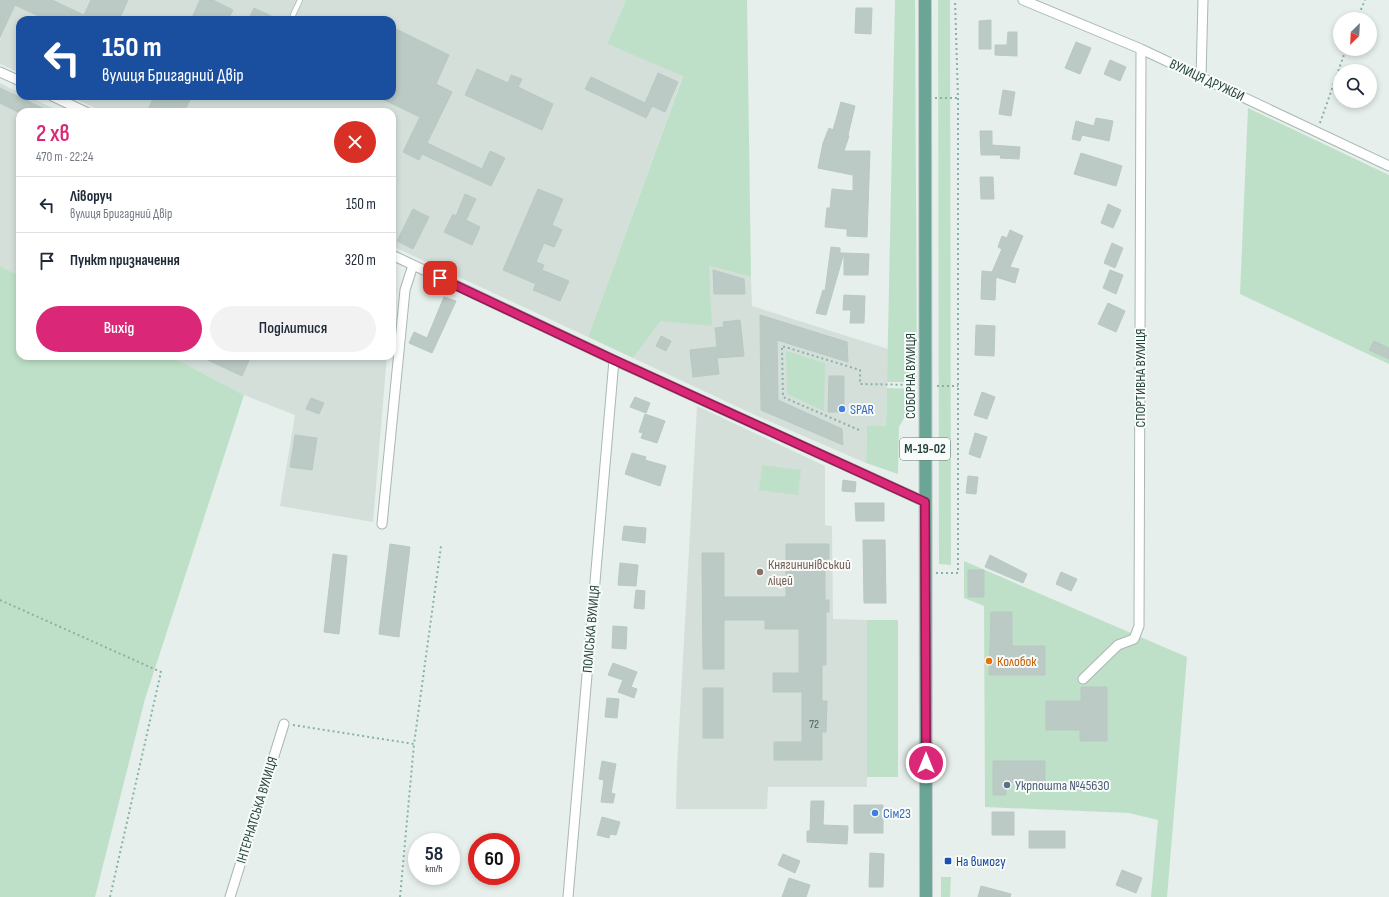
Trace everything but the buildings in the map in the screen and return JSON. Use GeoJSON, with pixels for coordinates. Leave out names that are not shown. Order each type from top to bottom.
{"type":"FeatureCollection","features":[{"type":"Feature","properties":{"kind":"main road","name":"СОБОРНА ВУЛИЦЯ"},"geometry":{"type":"LineString","coordinates":[[925,0],[926,897]]}},
{"type":"Feature","properties":{"kind":"street","name":"ВУЛИЦЯ ДРУЖБИ"},"geometry":{"type":"LineString","coordinates":[[1023,0],[1201,77],[1389,166]]}},
{"type":"Feature","properties":{"kind":"street"},"geometry":{"type":"LineString","coordinates":[[1201,77],[1204,0]]}},
{"type":"Feature","properties":{"kind":"street","name":"СПОРТИВНА ВУЛИЦЯ"},"geometry":{"type":"LineString","coordinates":[[1083,679],[1118,644],[1134,639],[1139,626],[1141,50]]}},
{"type":"Feature","properties":{"kind":"street"},"geometry":{"type":"LineString","coordinates":[[0,72],[16,79]]}},
{"type":"Feature","properties":{"kind":"street"},"geometry":{"type":"LineString","coordinates":[[60,100],[78,108]]}},
{"type":"Feature","properties":{"kind":"street"},"geometry":{"type":"LineString","coordinates":[[396,259],[413,265],[614,360],[925,502]]}},
{"type":"Feature","properties":{"kind":"street"},"geometry":{"type":"LineString","coordinates":[[382,524],[404,290],[413,265]]}},
{"type":"Feature","properties":{"kind":"street","name":"ПОЛІСЬКА ВУЛИЦЯ"},"geometry":{"type":"LineString","coordinates":[[568,897],[614,360]]}},
{"type":"Feature","properties":{"kind":"street","name":"ІНТЕРНАТСЬКА ВУЛИЦЯ"},"geometry":{"type":"LineString","coordinates":[[230,897],[284,724]]}},
{"type":"Feature","properties":{"kind":"lane"},"geometry":{"type":"LineString","coordinates":[[293,15],[300,0]]}},
{"type":"Feature","properties":{"kind":"path"},"geometry":{"type":"LineString","coordinates":[[926,572],[958,573],[958,98],[955,0]]}},
{"type":"Feature","properties":{"kind":"path"},"geometry":{"type":"LineString","coordinates":[[1360,12],[1365,0]]}},
{"type":"Feature","properties":{"kind":"path"},"geometry":{"type":"LineString","coordinates":[[1317,132],[1344,56]]}},
{"type":"Feature","properties":{"kind":"path"},"geometry":{"type":"LineString","coordinates":[[925,98],[958,98]]}},
{"type":"Feature","properties":{"kind":"path"},"geometry":{"type":"LineString","coordinates":[[859,430],[783,397],[782,346],[860,370],[860,384],[958,386]]}},
{"type":"Feature","properties":{"kind":"path"},"geometry":{"type":"LineString","coordinates":[[400,897],[414,744],[441,546]]}},
{"type":"Feature","properties":{"kind":"path"},"geometry":{"type":"LineString","coordinates":[[0,600],[161,672],[110,897]]}},
{"type":"Feature","properties":{"kind":"path"},"geometry":{"type":"LineString","coordinates":[[284,724],[414,744]]}},
{"type":"Feature","properties":{"kind":"shaded area"},"geometry":{"type":"Polygon","coordinates":[[[0,0],[626,0],[607,44],[683,75],[588,337],[396,248],[396,108],[95,108],[78,100],[396,100],[396,16],[16,16],[16,71],[0,64],[0,0]]]}},
{"type":"Feature","properties":{"kind":"shaded area"},"geometry":{"type":"Polygon","coordinates":[[[0,83],[16,91],[16,100],[36,100],[52,108],[16,108],[16,274],[0,266],[0,83]]]}},
{"type":"Feature","properties":{"kind":"shaded area"},"geometry":{"type":"Polygon","coordinates":[[[709,266],[751,277],[752,306],[888,349],[886,426],[867,426],[866,463],[753,414],[633,358],[661,321],[709,266]]]}},
{"type":"Feature","properties":{"kind":"shaded area"},"geometry":{"type":"Polygon","coordinates":[[[178,360],[387,360],[373,522],[280,506],[295,415],[244,395],[178,360]]]}},
{"type":"Feature","properties":{"kind":"shaded area","name":"Княгининівський ліцей"},"geometry":{"type":"Polygon","coordinates":[[[697,406],[825,466],[825,525],[832,526],[833,619],[867,620],[867,787],[768,787],[767,809],[676,809],[697,406]]]}},
{"type":"Feature","properties":{"kind":"green space"},"geometry":{"type":"Polygon","coordinates":[[[626,0],[747,0],[751,277],[709,266],[712,326],[661,321],[633,358],[588,337],[683,76],[607,44],[626,0]]]}},
{"type":"Feature","properties":{"kind":"green space"},"geometry":{"type":"Polygon","coordinates":[[[895,0],[915,0],[917,382],[887,382],[895,0]]]}},
{"type":"Feature","properties":{"kind":"green space"},"geometry":{"type":"Polygon","coordinates":[[[938,0],[950,0],[951,565],[939,564],[938,0]]]}},
{"type":"Feature","properties":{"kind":"green space"},"geometry":{"type":"Polygon","coordinates":[[[1248,108],[1389,175],[1389,364],[1240,294],[1248,108]]]}},
{"type":"Feature","properties":{"kind":"green space"},"geometry":{"type":"Polygon","coordinates":[[[0,266],[16,274],[16,360],[178,360],[244,395],[145,699],[95,897],[0,897],[0,266]]]}},
{"type":"Feature","properties":{"kind":"green space"},"geometry":{"type":"Polygon","coordinates":[[[786,351],[825,363],[824,411],[787,394],[786,351]]]}},
{"type":"Feature","properties":{"kind":"green space"},"geometry":{"type":"Polygon","coordinates":[[[887,388],[916,389],[917,395],[899,427],[898,474],[866,463],[867,426],[886,426],[887,388]]]}},
{"type":"Feature","properties":{"kind":"green space"},"geometry":{"type":"Polygon","coordinates":[[[762,465],[801,470],[798,495],[759,490],[762,465]]]}},
{"type":"Feature","properties":{"kind":"green space"},"geometry":{"type":"Polygon","coordinates":[[[964,561],[1187,657],[1167,897],[1151,897],[1158,820],[1129,813],[985,807],[984,606],[964,598],[964,561]]]}},
{"type":"Feature","properties":{"kind":"green space"},"geometry":{"type":"Polygon","coordinates":[[[867,620],[898,620],[898,777],[867,777],[867,620]]]}},
{"type":"Feature","properties":{"kind":"green space"},"geometry":{"type":"Polygon","coordinates":[[[941,877],[951,877],[950,897],[941,897],[941,877]]]}},
{"type":"Feature","properties":{"kind":"place","name":"SPAR"},"geometry":{"type":"Point","coordinates":[842,409]}},
{"type":"Feature","properties":{"kind":"place","name":"Княгининівський ліцей"},"geometry":{"type":"Point","coordinates":[760,572]}},
{"type":"Feature","properties":{"kind":"place","name":"Колобок"},"geometry":{"type":"Point","coordinates":[989,661]}},
{"type":"Feature","properties":{"kind":"place","name":"Укрпошта №45630"},"geometry":{"type":"Point","coordinates":[1007,785]}},
{"type":"Feature","properties":{"kind":"place","name":"Сім23"},"geometry":{"type":"Point","coordinates":[875,813]}},
{"type":"Feature","properties":{"kind":"place","name":"На вимогу"},"geometry":{"type":"Point","coordinates":[948,861]}},
{"type":"Feature","properties":{"kind":"route"},"geometry":{"type":"LineString","coordinates":[[440,278],[614,360],[925,502],[926,763]]}}]}
